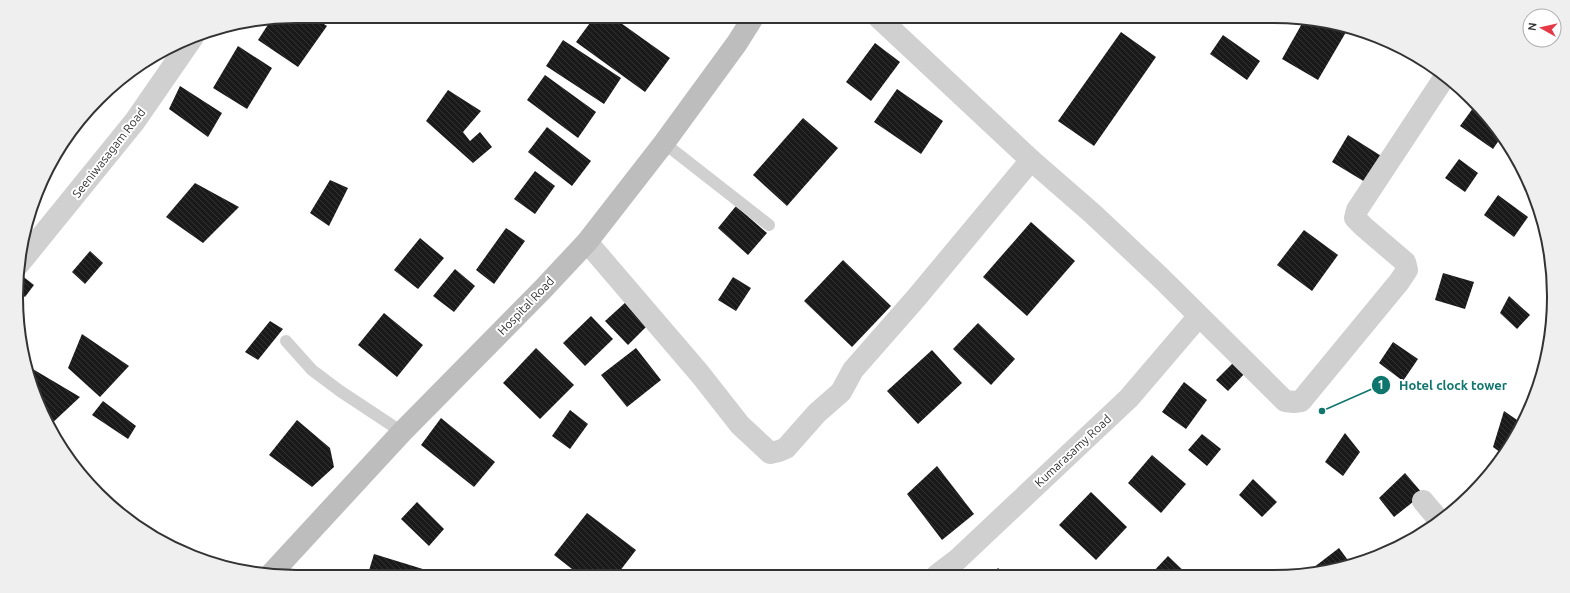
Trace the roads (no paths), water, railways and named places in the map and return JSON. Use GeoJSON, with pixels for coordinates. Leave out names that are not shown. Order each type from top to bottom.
{"type":"FeatureCollection","features":[{"type":"Feature","properties":{"kind":"street","name":"Hospital Road"},"geometry":{"type":"LineString","coordinates":[[275,569],[402,432],[543,289],[587,242],[664,143],[737,43],[750,23]]}},
{"type":"Feature","properties":{"kind":"street"},"geometry":{"type":"LineString","coordinates":[[884,23],[1031,160],[1093,214],[1285,401],[1294,402],[1301,401],[1399,282],[1407,270],[1406,262],[1355,218],[1358,208],[1442,81]]}},
{"type":"Feature","properties":{"kind":"street","name":"Seeniwasagam Road"},"geometry":{"type":"LineString","coordinates":[[26,255],[135,121],[187,46]]}},
{"type":"Feature","properties":{"kind":"street"},"geometry":{"type":"LineString","coordinates":[[587,242],[700,374],[740,425],[770,453],[779,451],[789,445],[817,413],[841,392],[853,370],[917,297],[1031,160]]}},
{"type":"Feature","properties":{"kind":"street","name":"Kumarasamy Road"},"geometry":{"type":"LineString","coordinates":[[944,570],[958,559],[1129,398],[1199,316]]}},
{"type":"Feature","properties":{"kind":"street"},"geometry":{"type":"LineString","coordinates":[[1423,500],[1436,516]]}},
{"type":"Feature","properties":{"kind":"lane"},"geometry":{"type":"LineString","coordinates":[[664,143],[769,225]]}},
{"type":"Feature","properties":{"kind":"lane"},"geometry":{"type":"LineString","coordinates":[[286,341],[312,370],[340,391],[402,432]]}},
{"type":"Feature","properties":{"kind":"place","name":"Hotel clock tower"},"geometry":{"type":"Point","coordinates":[1322,411]}}]}
